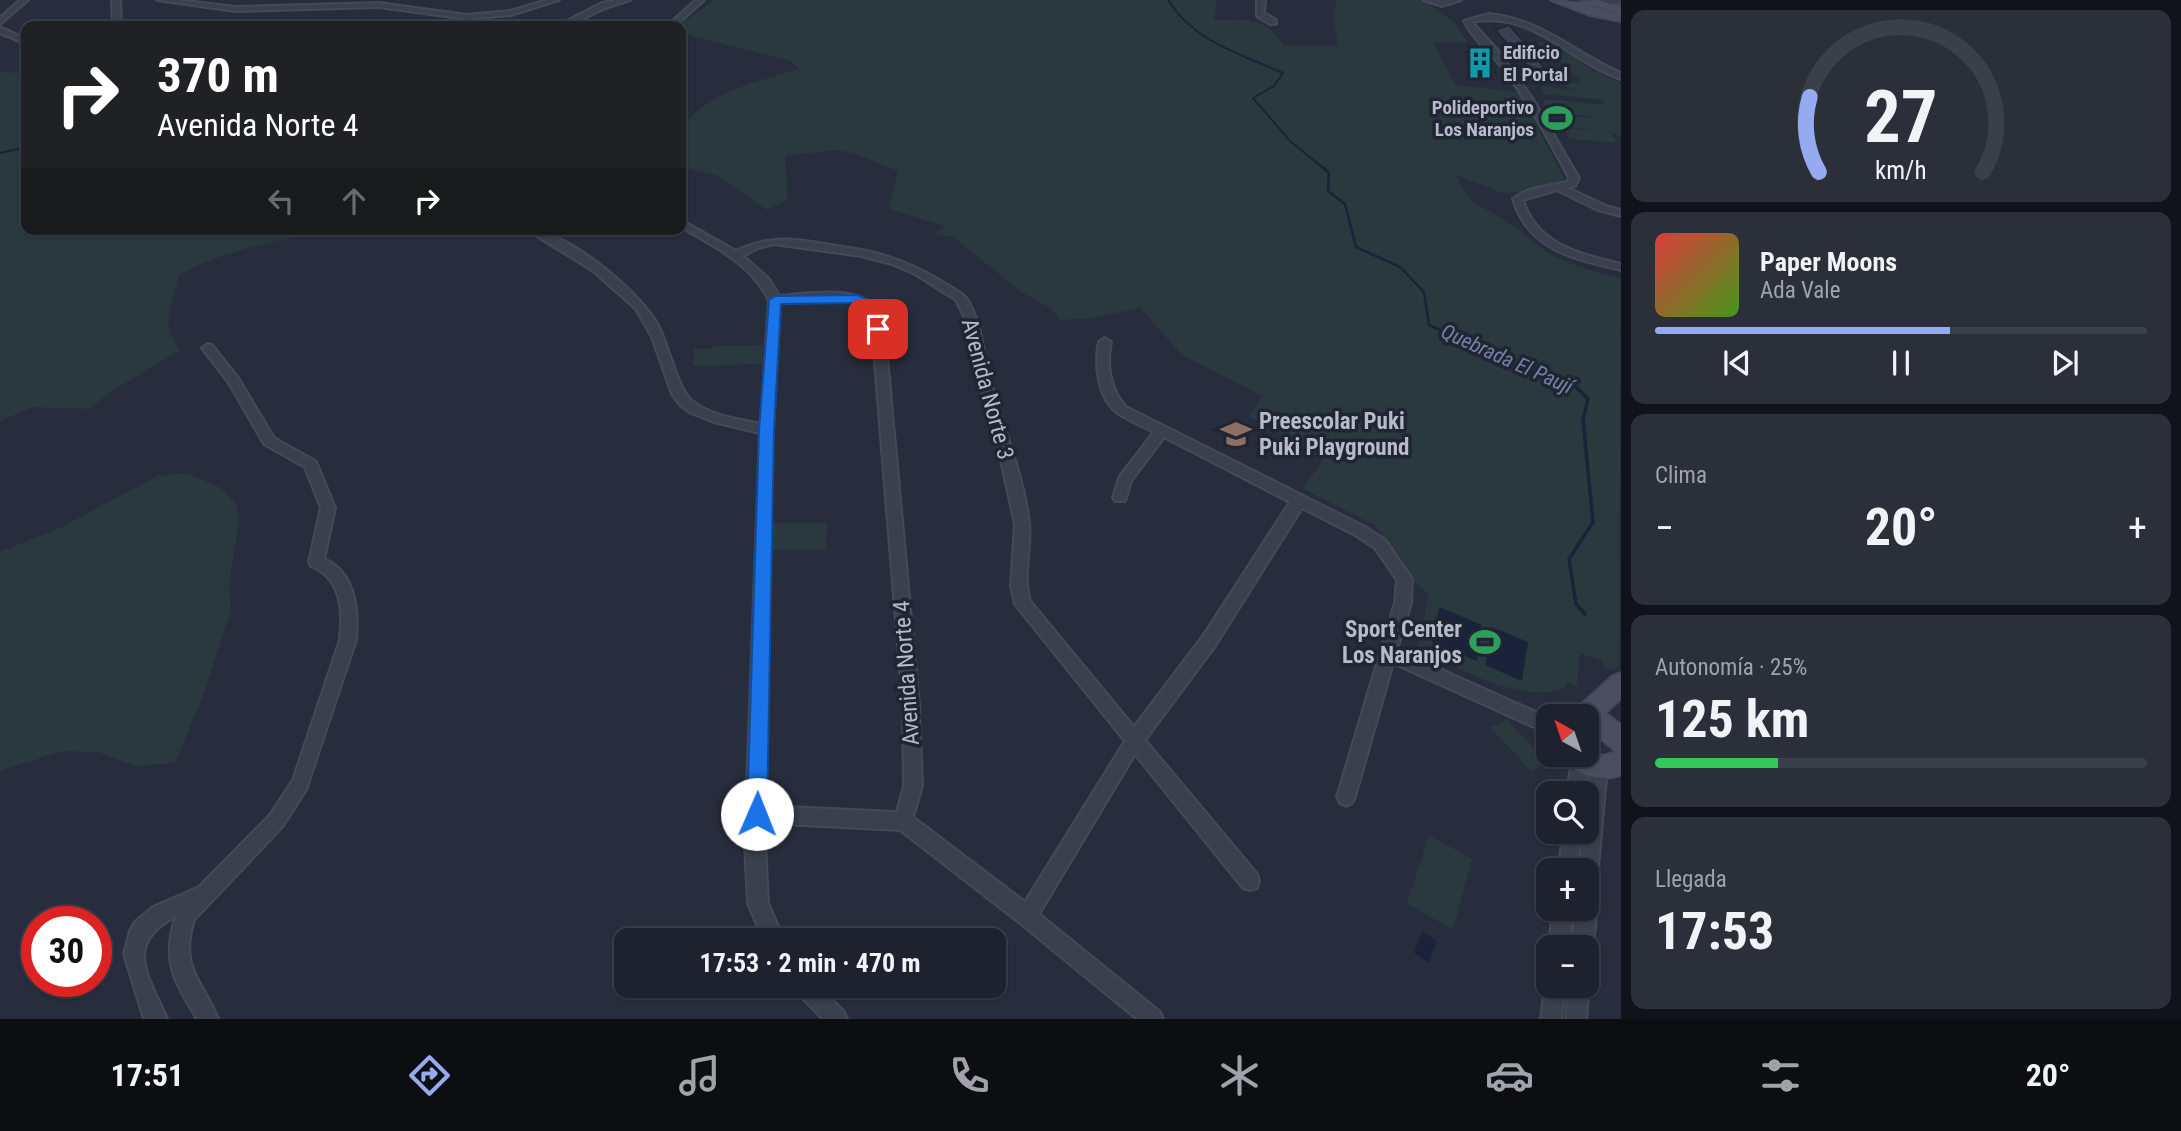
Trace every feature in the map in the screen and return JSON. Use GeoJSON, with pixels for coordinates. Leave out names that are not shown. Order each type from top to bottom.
{"type":"FeatureCollection","features":[{"type":"Feature","properties":{"kind":"main road"},"geometry":{"type":"LineString","coordinates":[[1556,0],[1589,3],[1619,12]]}},
{"type":"Feature","properties":{"kind":"main road"},"geometry":{"type":"LineString","coordinates":[[1589,3],[1619,12]]}},
{"type":"Feature","properties":{"kind":"main road"},"geometry":{"type":"LineString","coordinates":[[1598,704],[1621,682]]}},
{"type":"Feature","properties":{"kind":"main road"},"geometry":{"type":"LineString","coordinates":[[1600,722],[1619,735]]}},
{"type":"Feature","properties":{"kind":"street"},"geometry":{"type":"LineString","coordinates":[[0,22],[24,0]]}},
{"type":"Feature","properties":{"kind":"street"},"geometry":{"type":"LineString","coordinates":[[116,0],[117,21]]}},
{"type":"Feature","properties":{"kind":"street"},"geometry":{"type":"LineString","coordinates":[[162,0],[236,9],[379,5],[444,16],[484,16],[531,8],[555,0]]}},
{"type":"Feature","properties":{"kind":"street"},"geometry":{"type":"LineString","coordinates":[[571,21],[604,5],[626,0]]}},
{"type":"Feature","properties":{"kind":"street"},"geometry":{"type":"LineString","coordinates":[[677,21],[700,0]]}},
{"type":"Feature","properties":{"kind":"street"},"geometry":{"type":"LineString","coordinates":[[1261,0],[1260,14],[1273,22]]}},
{"type":"Feature","properties":{"kind":"street"},"geometry":{"type":"LineString","coordinates":[[1428,0],[1442,4],[1457,0]]}},
{"type":"Feature","properties":{"kind":"street"},"geometry":{"type":"LineString","coordinates":[[1621,76],[1597,66],[1530,23],[1496,15],[1468,21],[1522,91],[1558,147],[1574,178],[1572,184],[1528,194],[1518,199],[1519,206],[1532,227],[1560,249],[1621,267]]}},
{"type":"Feature","properties":{"kind":"street"},"geometry":{"type":"LineString","coordinates":[[484,16],[485,21]]}},
{"type":"Feature","properties":{"kind":"street"},"geometry":{"type":"LineString","coordinates":[[0,29],[21,40]]}},
{"type":"Feature","properties":{"kind":"street"},"geometry":{"type":"LineString","coordinates":[[1558,187],[1602,208],[1621,213]]}},
{"type":"Feature","properties":{"kind":"street"},"geometry":{"type":"LineString","coordinates":[[686,226],[750,265],[765,281],[775,300],[767,430],[754,844],[758,904],[769,928]]}},
{"type":"Feature","properties":{"kind":"street"},"geometry":{"type":"LineString","coordinates":[[544,235],[609,276],[648,316],[678,394],[684,402],[707,415],[767,430]]}},
{"type":"Feature","properties":{"kind":"street","name":"Avenida Norte 3"},"geometry":{"type":"LineString","coordinates":[[736,255],[754,246],[774,241],[862,253],[919,272],[960,298],[972,320],[984,381],[1004,443],[1022,524],[1018,586],[1023,604],[1250,881]]}},
{"type":"Feature","properties":{"kind":"street","name":"Avenida Norte 4"},"geometry":{"type":"LineString","coordinates":[[775,300],[847,298],[867,303],[874,307],[877,314],[911,706],[913,786],[903,821]]}},
{"type":"Feature","properties":{"kind":"street"},"geometry":{"type":"LineString","coordinates":[[1105,342],[1101,356],[1113,402],[1122,410],[1380,544],[1405,579],[1403,603],[1346,797]]}},
{"type":"Feature","properties":{"kind":"street"},"geometry":{"type":"LineString","coordinates":[[208,348],[234,381],[269,441],[310,464],[328,508],[316,562],[324,564],[338,579],[350,608],[351,622],[348,640],[300,784],[276,821],[186,914],[178,939],[183,976],[208,1019]]}},
{"type":"Feature","properties":{"kind":"street"},"geometry":{"type":"LineString","coordinates":[[1120,497],[1125,480],[1163,429]]}},
{"type":"Feature","properties":{"kind":"street"},"geometry":{"type":"LineString","coordinates":[[1027,916],[1133,741],[1209,641],[1299,500]]}},
{"type":"Feature","properties":{"kind":"street"},"geometry":{"type":"LineString","coordinates":[[1388,653],[1536,720]]}},
{"type":"Feature","properties":{"kind":"street"},"geometry":{"type":"LineString","coordinates":[[1588,858],[1593,767]]}},
{"type":"Feature","properties":{"kind":"street"},"geometry":{"type":"LineString","coordinates":[[757,814],[903,821],[1027,916],[1153,1019]]}},
{"type":"Feature","properties":{"kind":"street"},"geometry":{"type":"LineString","coordinates":[[157,1019],[151,1011],[134,949],[137,937],[166,910],[203,894]]}},
{"type":"Feature","properties":{"kind":"street"},"geometry":{"type":"LineString","coordinates":[[817,998],[837,1019]]}},
{"type":"Feature","properties":{"kind":"street"},"geometry":{"type":"LineString","coordinates":[[1551,1019],[1553,998]]}},
{"type":"Feature","properties":{"kind":"street"},"geometry":{"type":"LineString","coordinates":[[1576,1019],[1578,998]]}},
{"type":"Feature","properties":{"kind":"shaded area"},"geometry":{"type":"Polygon","coordinates":[[[714,0],[1217,0],[1214,20],[1245,20],[1261,24],[1284,45],[1338,46],[1333,14],[1337,0],[1425,0],[1456,24],[1468,42],[1433,42],[1456,85],[1519,92],[1566,182],[1521,192],[1503,193],[1456,175],[1468,196],[1557,258],[1621,279],[1619,666],[1613,670],[1604,668],[1602,661],[1580,653],[1577,686],[1567,682],[1565,688],[1528,692],[1489,682],[1417,649],[1429,594],[1414,582],[1376,526],[1303,489],[1323,459],[1249,416],[1262,396],[1182,355],[1140,308],[1092,318],[1060,320],[1051,308],[1021,292],[952,236],[933,235],[945,226],[889,209],[898,171],[853,153],[837,150],[785,156],[788,199],[767,210],[716,175],[686,168],[686,125],[701,108],[732,90],[799,69],[791,61],[686,34],[686,21],[714,0]]]}},
{"type":"Feature","properties":{"kind":"shaded area"},"geometry":{"type":"Polygon","coordinates":[[[1538,43],[1556,43],[1590,69],[1621,83],[1621,136],[1610,133],[1619,143],[1570,139],[1562,128],[1608,131],[1567,127],[1560,115],[1594,118],[1547,111],[1543,102],[1546,99],[1605,105],[1603,100],[1544,94],[1541,86],[1575,90],[1562,84],[1581,82],[1538,43]]]}},
{"type":"Feature","properties":{"kind":"shaded area"},"geometry":{"type":"Polygon","coordinates":[[[0,72],[21,73],[21,235],[304,235],[235,251],[179,275],[168,322],[173,340],[180,350],[109,393],[90,409],[33,407],[0,421],[0,72]]]}},
{"type":"Feature","properties":{"kind":"shaded area"},"geometry":{"type":"Polygon","coordinates":[[[763,345],[762,364],[693,366],[694,349],[763,345]]]}},
{"type":"Feature","properties":{"kind":"shaded area"},"geometry":{"type":"Polygon","coordinates":[[[187,473],[221,488],[236,504],[239,520],[229,585],[231,610],[204,693],[175,763],[136,766],[98,752],[62,751],[0,771],[0,552],[62,527],[157,476],[187,473]]]}},
{"type":"Feature","properties":{"kind":"shaded area"},"geometry":{"type":"Polygon","coordinates":[[[773,523],[827,523],[826,550],[772,550],[773,523]]]}},
{"type":"Feature","properties":{"kind":"shaded area"},"geometry":{"type":"Polygon","coordinates":[[[1507,720],[1536,750],[1536,767],[1540,767],[1531,771],[1490,727],[1507,720]]]}},
{"type":"Feature","properties":{"kind":"shaded area"},"geometry":{"type":"Polygon","coordinates":[[[1429,835],[1472,859],[1453,930],[1407,903],[1429,835]]]}},
{"type":"Feature","properties":{"kind":"water"},"geometry":{"type":"Polygon","coordinates":[[[1439,607],[1482,625],[1477,661],[1432,642],[1439,607]]]}},
{"type":"Feature","properties":{"kind":"water"},"geometry":{"type":"Polygon","coordinates":[[[1492,627],[1528,642],[1522,681],[1485,665],[1492,627]]]}},
{"type":"Feature","properties":{"kind":"water"},"geometry":{"type":"Polygon","coordinates":[[[1422,931],[1437,941],[1429,963],[1414,953],[1422,931]]]}},
{"type":"Feature","properties":{"kind":"building"},"geometry":{"type":"Polygon","coordinates":[[[1509,25],[1546,70],[1530,69],[1495,30],[1509,25]]]}},
{"type":"Feature","properties":{"kind":"building","name":"Edificio El Portal"},"geometry":{"type":"Polygon","coordinates":[[[1465,52],[1486,54],[1496,73],[1474,71],[1465,52]]]}},
{"type":"Feature","properties":{"kind":"waterway","name":"Quebrada El Paují"},"geometry":{"type":"LineString","coordinates":[[1168,0],[1179,14],[1205,37],[1283,73],[1274,86],[1253,98],[1290,141],[1322,167]]}},
{"type":"Feature","properties":{"kind":"waterway"},"geometry":{"type":"LineString","coordinates":[[0,153],[21,148]]}},
{"type":"Feature","properties":{"kind":"waterway","name":"Quebrada El Paují"},"geometry":{"type":"LineString","coordinates":[[1320,165],[1329,173],[1328,191],[1345,204],[1356,247],[1400,267],[1424,292],[1429,325],[1549,381]]}},
{"type":"Feature","properties":{"kind":"waterway","name":"Quebrada El Paují"},"geometry":{"type":"LineString","coordinates":[[1544,380],[1549,381]]}},
{"type":"Feature","properties":{"kind":"waterway","name":"Quebrada El Paují"},"geometry":{"type":"LineString","coordinates":[[1549,381],[1576,387],[1588,399],[1583,420],[1593,522],[1569,559],[1576,604],[1585,614]]}},
{"type":"Feature","properties":{"kind":"place","name":"Edificio El Portal"},"geometry":{"type":"Point","coordinates":[1480,63]}},
{"type":"Feature","properties":{"kind":"place","name":"Polideportivo Los Naranjos"},"geometry":{"type":"Point","coordinates":[1557,118]}},
{"type":"Feature","properties":{"kind":"place","name":"Preescolar Puki Puki Playground"},"geometry":{"type":"Point","coordinates":[1236,434]}},
{"type":"Feature","properties":{"kind":"place","name":"Sport Center Los Naranjos"},"geometry":{"type":"Point","coordinates":[1485,642]}},
{"type":"Feature","properties":{"kind":"route"},"geometry":{"type":"LineString","coordinates":[[757,814],[767,430],[775,300],[858,299],[874,307],[878,329]]}}]}
